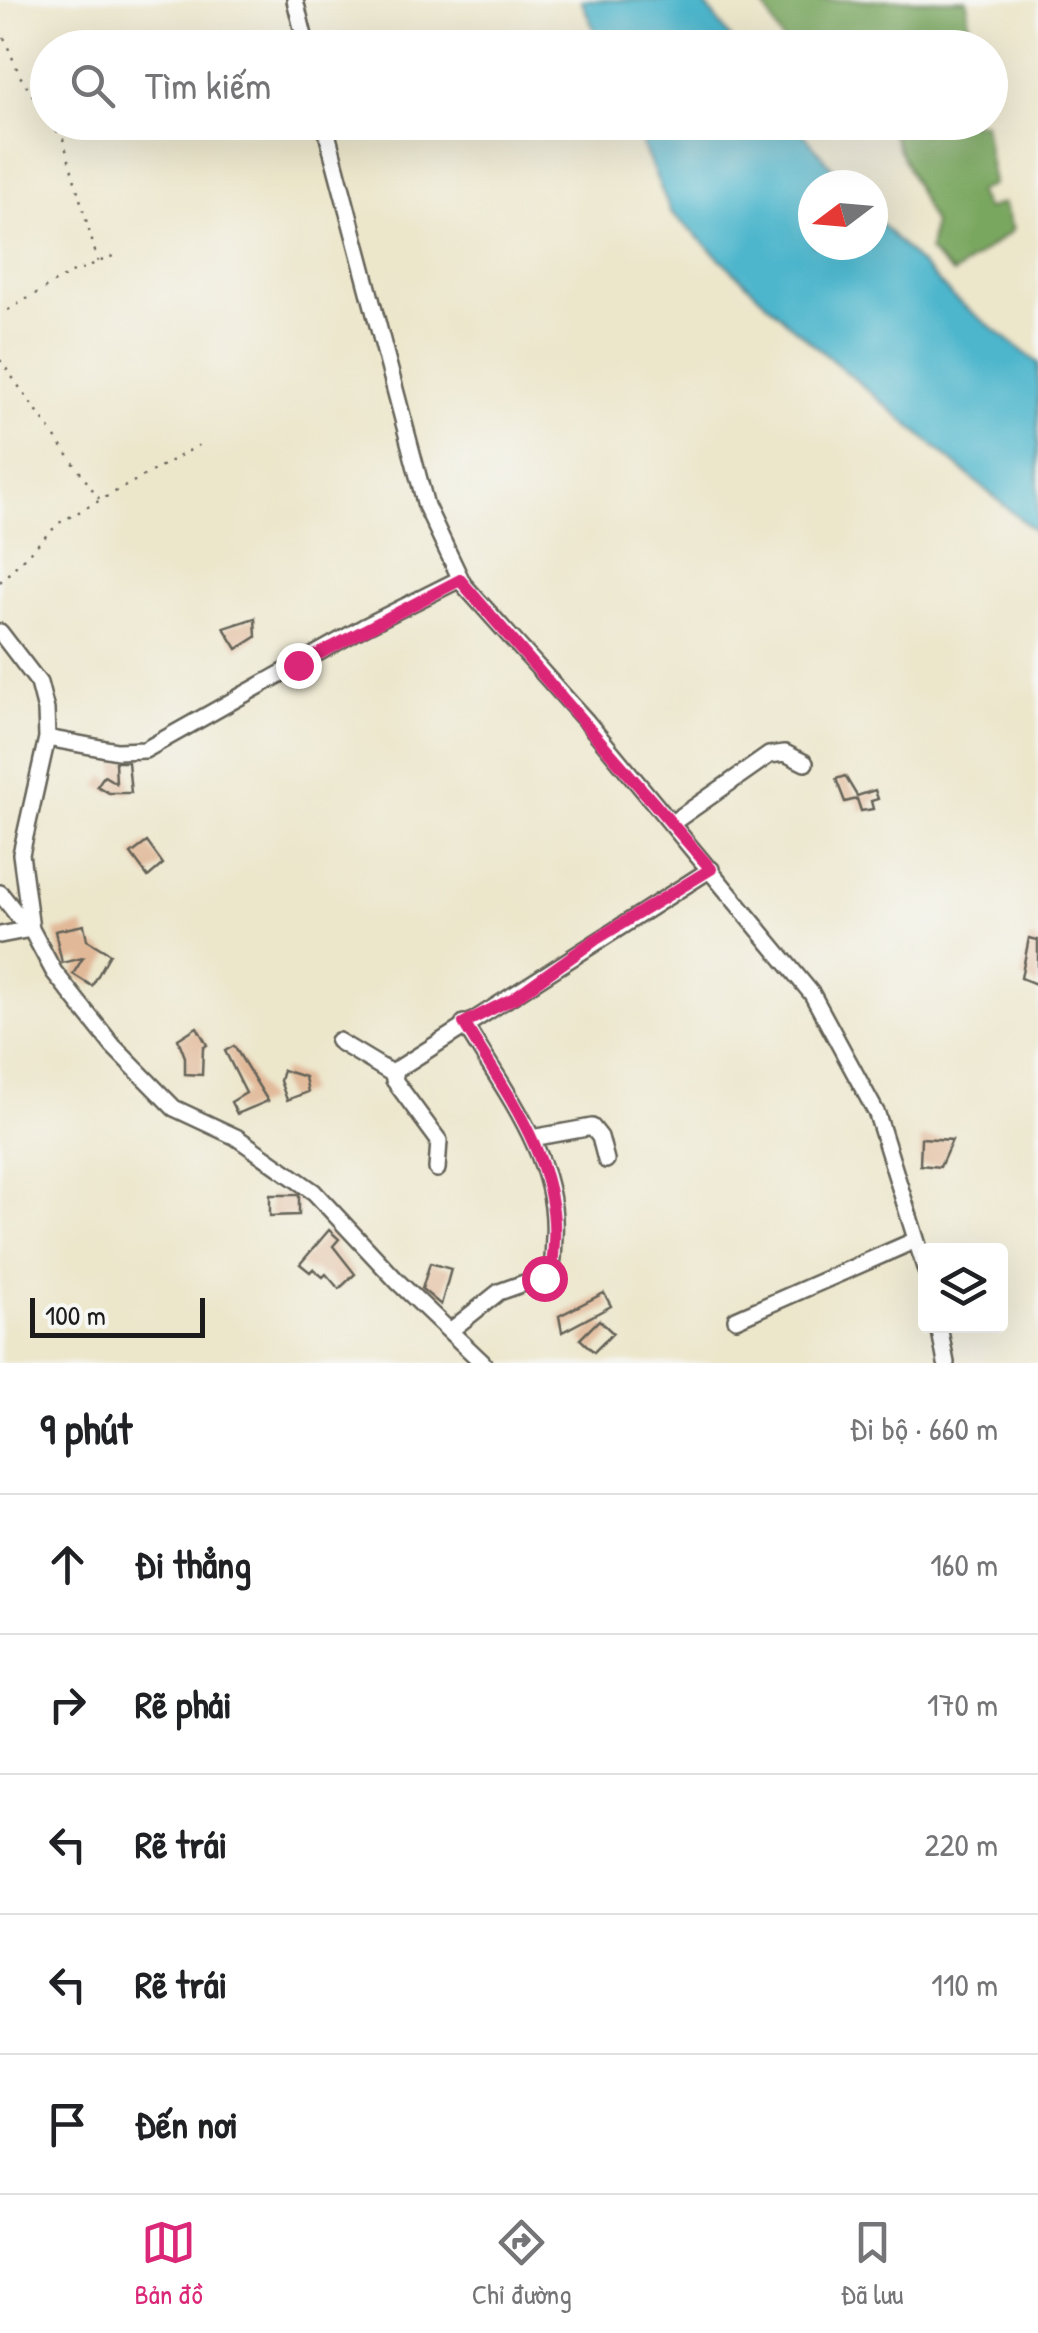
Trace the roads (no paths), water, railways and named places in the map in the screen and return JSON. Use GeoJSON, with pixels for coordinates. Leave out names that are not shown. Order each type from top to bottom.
{"type":"FeatureCollection","features":[{"type":"Feature","properties":{"kind":"street"},"geometry":{"type":"LineString","coordinates":[[295,0],[302,30]]}},
{"type":"Feature","properties":{"kind":"street"},"geometry":{"type":"LineString","coordinates":[[329,140],[426,506],[460,580],[672,822],[812,994],[839,1036],[877,1114],[918,1246]]}},
{"type":"Feature","properties":{"kind":"street"},"geometry":{"type":"LineString","coordinates":[[46,738],[117,751],[145,750],[364,627],[460,580]]}},
{"type":"Feature","properties":{"kind":"street"},"geometry":{"type":"LineString","coordinates":[[0,632],[39,684],[46,710],[46,738],[21,854],[30,925],[54,972],[101,1031],[174,1108],[236,1137],[314,1192],[483,1363]]}},
{"type":"Feature","properties":{"kind":"street"},"geometry":{"type":"LineString","coordinates":[[0,659],[15,650]]}},
{"type":"Feature","properties":{"kind":"street"},"geometry":{"type":"LineString","coordinates":[[672,822],[769,755],[793,754],[805,763]]}},
{"type":"Feature","properties":{"kind":"street"},"geometry":{"type":"LineString","coordinates":[[393,1074],[464,1023],[514,998],[595,940],[711,869]]}},
{"type":"Feature","properties":{"kind":"street"},"geometry":{"type":"LineString","coordinates":[[0,893],[30,925]]}},
{"type":"Feature","properties":{"kind":"street"},"geometry":{"type":"LineString","coordinates":[[0,935],[30,925]]}},
{"type":"Feature","properties":{"kind":"street"},"geometry":{"type":"LineString","coordinates":[[450,1331],[499,1292],[540,1280],[551,1269],[554,1205],[532,1138],[464,1023]]}},
{"type":"Feature","properties":{"kind":"street"},"geometry":{"type":"LineString","coordinates":[[338,1040],[393,1074],[440,1141],[437,1169]]}},
{"type":"Feature","properties":{"kind":"street"},"geometry":{"type":"LineString","coordinates":[[532,1138],[592,1127],[600,1137],[606,1160]]}},
{"type":"Feature","properties":{"kind":"street"},"geometry":{"type":"LineString","coordinates":[[736,1319],[916,1240]]}},
{"type":"Feature","properties":{"kind":"street"},"geometry":{"type":"LineString","coordinates":[[940,1333],[946,1363]]}},
{"type":"Feature","properties":{"kind":"water"},"geometry":{"type":"Polygon","coordinates":[[[581,0],[702,0],[724,30],[594,30],[581,0]]]}},
{"type":"Feature","properties":{"kind":"water"},"geometry":{"type":"Polygon","coordinates":[[[640,140],[809,140],[834,170],[798,170],[798,260],[888,260],[888,231],[955,299],[1038,363],[1038,534],[787,322],[671,212],[640,140]]]}}]}
